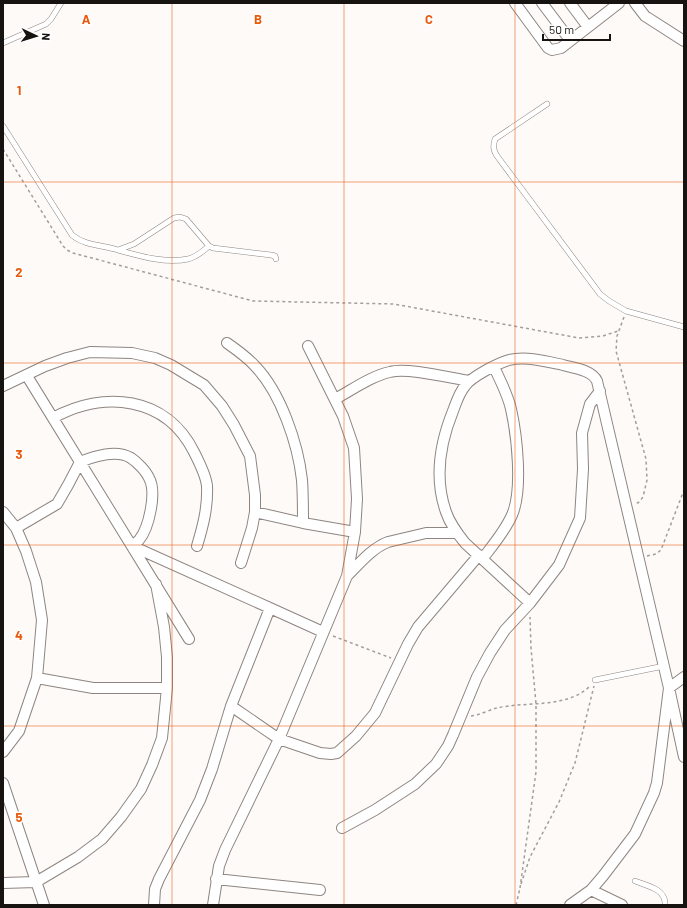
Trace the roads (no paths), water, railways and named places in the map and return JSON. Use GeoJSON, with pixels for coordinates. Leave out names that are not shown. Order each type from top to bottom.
{"type":"FeatureCollection","features":[{"type":"Feature","properties":{"kind":"street"},"geometry":{"type":"LineString","coordinates":[[514,3],[548,48],[552,50],[560,48],[588,27],[606,7],[619,3]]}},
{"type":"Feature","properties":{"kind":"street"},"geometry":{"type":"LineString","coordinates":[[542,3],[570,40]]}},
{"type":"Feature","properties":{"kind":"street"},"geometry":{"type":"LineString","coordinates":[[570,3],[588,27]]}},
{"type":"Feature","properties":{"kind":"street"},"geometry":{"type":"LineString","coordinates":[[635,3],[645,16],[684,41]]}},
{"type":"Feature","properties":{"kind":"street"},"geometry":{"type":"LineString","coordinates":[[227,343],[256,366],[269,384],[292,433],[298,454],[302,482],[303,523]]}},
{"type":"Feature","properties":{"kind":"street"},"geometry":{"type":"LineString","coordinates":[[212,905],[219,866],[225,850],[279,738],[347,576],[355,532],[357,500],[354,448],[343,416],[308,346]]}},
{"type":"Feature","properties":{"kind":"street"},"geometry":{"type":"LineString","coordinates":[[3,386],[27,376],[45,366],[90,352],[132,353],[155,358],[171,365],[204,385],[222,406],[250,456],[255,512],[252,528],[241,564]]}},
{"type":"Feature","properties":{"kind":"street"},"geometry":{"type":"LineString","coordinates":[[530,603],[457,533],[450,522],[440,485],[440,461],[443,439],[446,427],[460,394],[469,381],[507,360],[520,358],[552,363],[592,375],[596,379],[626,500],[684,757]]}},
{"type":"Feature","properties":{"kind":"street"},"geometry":{"type":"LineString","coordinates":[[231,706],[279,738],[320,753],[331,754],[337,753],[356,736],[375,713],[408,644],[424,618],[504,531],[512,515],[517,499],[518,463],[516,438],[511,408],[494,366]]}},
{"type":"Feature","properties":{"kind":"street"},"geometry":{"type":"LineString","coordinates":[[335,399],[379,376],[393,371],[414,372],[469,381]]}},
{"type":"Feature","properties":{"kind":"street"},"geometry":{"type":"LineString","coordinates":[[27,376],[189,639]]}},
{"type":"Feature","properties":{"kind":"street"},"geometry":{"type":"LineString","coordinates":[[342,828],[376,810],[415,784],[431,770],[448,746],[465,709],[476,677],[490,653],[505,630],[530,603],[559,565],[580,518],[583,469],[582,433],[590,404],[600,391]]}},
{"type":"Feature","properties":{"kind":"street"},"geometry":{"type":"LineString","coordinates":[[53,418],[66,410],[88,404],[109,402],[130,403],[147,407],[162,415],[177,427],[190,444],[199,462],[207,485],[207,505],[197,546]]}},
{"type":"Feature","properties":{"kind":"street"},"geometry":{"type":"LineString","coordinates":[[16,528],[56,504],[80,462],[94,456],[117,454],[130,458],[140,466],[150,479],[152,490],[150,516],[140,539],[132,546]]}},
{"type":"Feature","properties":{"kind":"street"},"geometry":{"type":"LineString","coordinates":[[3,512],[16,528],[36,582],[42,620],[37,678],[19,731],[3,752]]}},
{"type":"Feature","properties":{"kind":"street"},"geometry":{"type":"LineString","coordinates":[[255,512],[303,523],[355,532]]}},
{"type":"Feature","properties":{"kind":"street"},"geometry":{"type":"LineString","coordinates":[[347,576],[383,544],[388,542],[426,533],[457,533]]}},
{"type":"Feature","properties":{"kind":"street"},"geometry":{"type":"LineString","coordinates":[[132,546],[323,632]]}},
{"type":"Feature","properties":{"kind":"street"},"geometry":{"type":"LineString","coordinates":[[3,883],[36,882],[78,857],[102,839],[141,790],[162,738],[167,688],[167,658],[164,627],[156,584]]}},
{"type":"Feature","properties":{"kind":"street"},"geometry":{"type":"LineString","coordinates":[[154,905],[155,889],[159,878],[200,800],[212,770],[231,706],[270,608]]}},
{"type":"Feature","properties":{"kind":"street"},"geometry":{"type":"LineString","coordinates":[[570,905],[591,890],[635,834],[654,793],[660,764],[669,688],[684,677]]}},
{"type":"Feature","properties":{"kind":"street"},"geometry":{"type":"LineString","coordinates":[[37,678],[93,688],[167,688]]}},
{"type":"Feature","properties":{"kind":"street"},"geometry":{"type":"LineString","coordinates":[[3,783],[44,905]]}},
{"type":"Feature","properties":{"kind":"street"},"geometry":{"type":"LineString","coordinates":[[216,879],[320,890]]}},
{"type":"Feature","properties":{"kind":"street"},"geometry":{"type":"LineString","coordinates":[[591,890],[622,905]]}},
{"type":"Feature","properties":{"kind":"lane"},"geometry":{"type":"LineString","coordinates":[[3,43],[46,24],[61,3]]}},
{"type":"Feature","properties":{"kind":"lane"},"geometry":{"type":"LineString","coordinates":[[547,104],[495,138],[493,146],[494,151],[600,294],[626,311],[684,327]]}},
{"type":"Feature","properties":{"kind":"lane"},"geometry":{"type":"LineString","coordinates":[[3,126],[72,235],[81,242],[147,258],[175,260],[194,257],[209,246]]}},
{"type":"Feature","properties":{"kind":"lane"},"geometry":{"type":"LineString","coordinates":[[118,250],[134,244],[177,217],[186,218],[209,246],[221,250],[271,255],[275,256],[276,259]]}},
{"type":"Feature","properties":{"kind":"lane"},"geometry":{"type":"LineString","coordinates":[[595,680],[664,666]]}},
{"type":"Feature","properties":{"kind":"lane"},"geometry":{"type":"LineString","coordinates":[[635,881],[662,892],[665,897],[665,905]]}}]}
